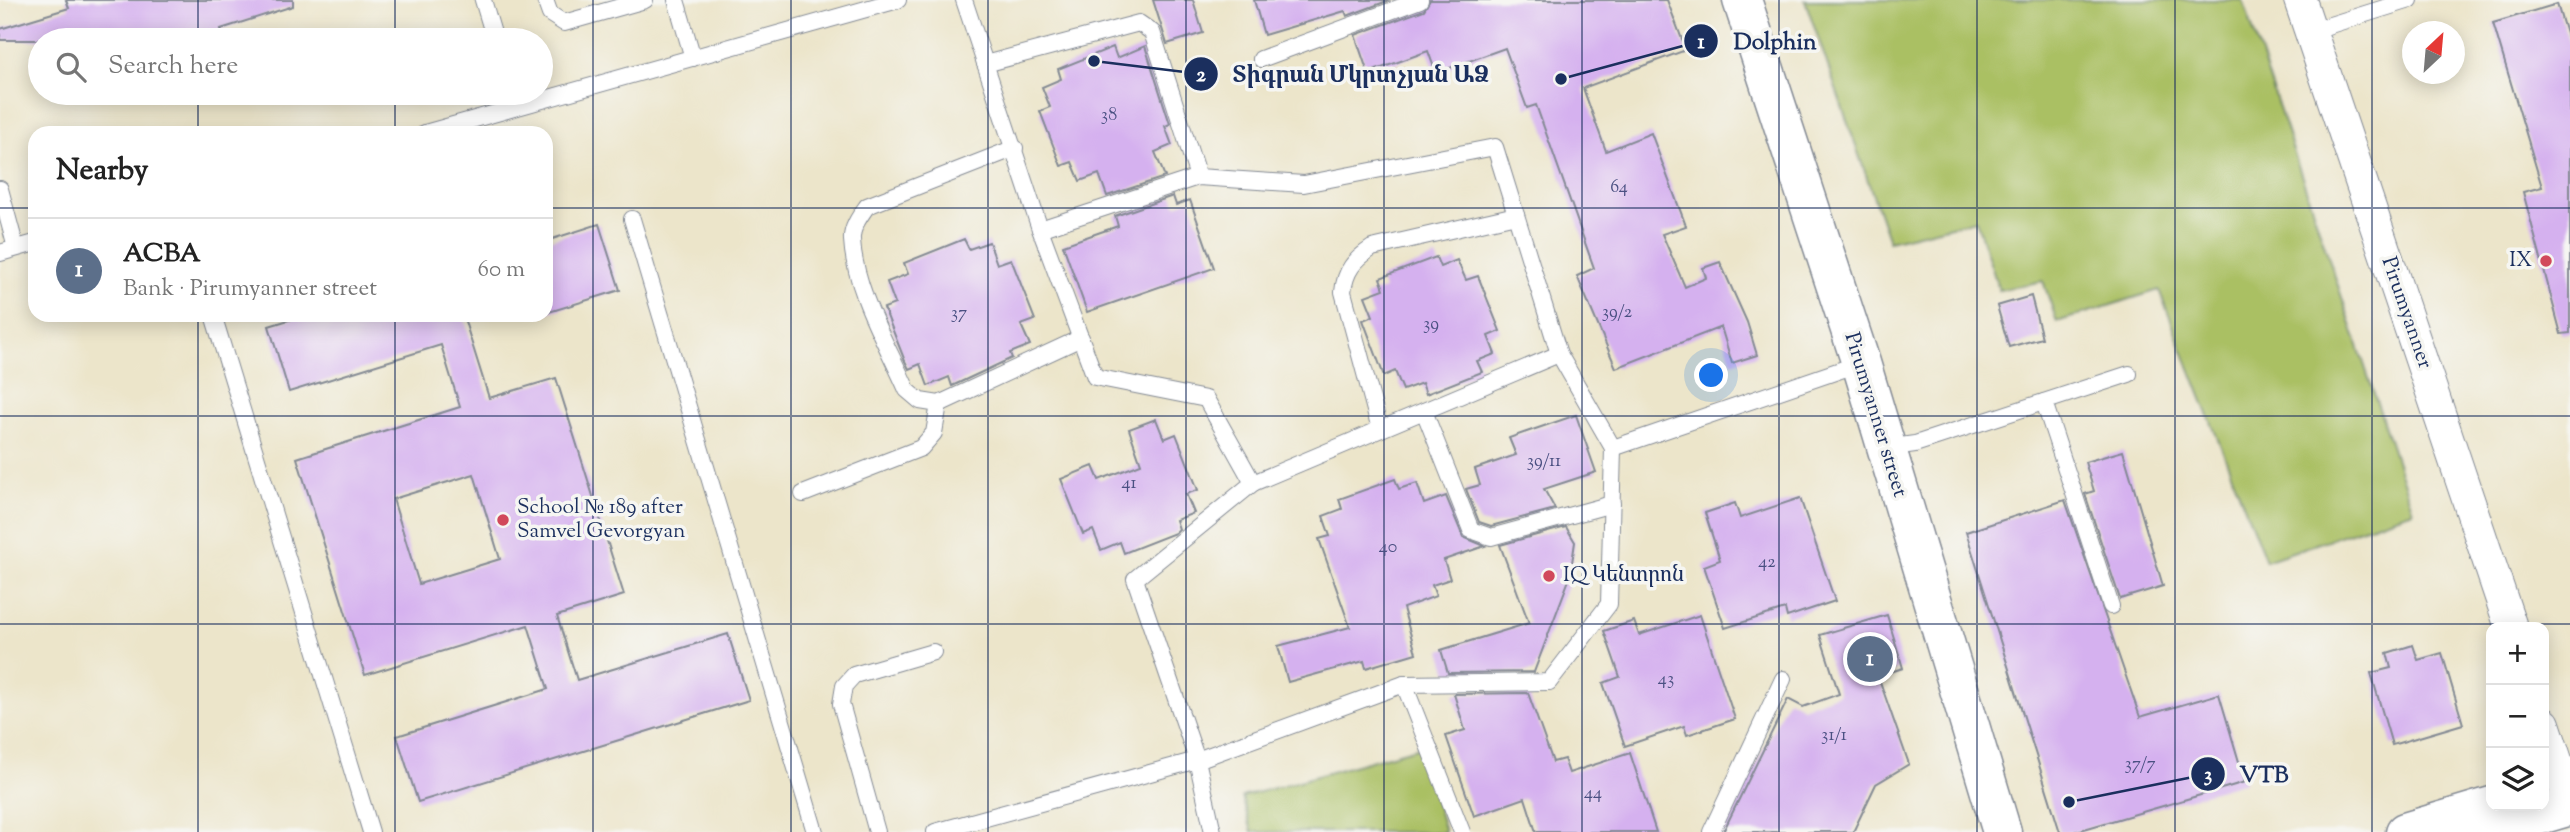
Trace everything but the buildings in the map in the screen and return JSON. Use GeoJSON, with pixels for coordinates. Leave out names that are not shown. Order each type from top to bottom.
{"type":"FeatureCollection","features":[{"type":"Feature","properties":{"kind":"street","name":"Pirumyanner street"},"geometry":{"type":"LineString","coordinates":[[1742,0],[1861,363],[2002,832]]}},
{"type":"Feature","properties":{"kind":"street","name":"Pirumyanner"},"geometry":{"type":"LineString","coordinates":[[2300,0],[2509,622]]}},
{"type":"Feature","properties":{"kind":"street"},"geometry":{"type":"LineString","coordinates":[[2483,832],[2564,793],[2549,741]]}},
{"type":"Feature","properties":{"kind":"street"},"geometry":{"type":"LineString","coordinates":[[2406,832],[2486,808]]}},
{"type":"Feature","properties":{"kind":"lane"},"geometry":{"type":"LineString","coordinates":[[483,0],[491,28]]}},
{"type":"Feature","properties":{"kind":"lane"},"geometry":{"type":"LineString","coordinates":[[545,0],[550,14],[564,23],[645,0]]}},
{"type":"Feature","properties":{"kind":"lane"},"geometry":{"type":"LineString","coordinates":[[676,0],[693,58]]}},
{"type":"Feature","properties":{"kind":"lane"},"geometry":{"type":"LineString","coordinates":[[553,91],[693,58],[898,0]]}},
{"type":"Feature","properties":{"kind":"lane"},"geometry":{"type":"LineString","coordinates":[[964,0],[1040,229],[1095,377],[1206,399],[1253,483]]}},
{"type":"Feature","properties":{"kind":"lane"},"geometry":{"type":"LineString","coordinates":[[1261,59],[1420,0]]}},
{"type":"Feature","properties":{"kind":"lane"},"geometry":{"type":"LineString","coordinates":[[2311,31],[2410,0]]}},
{"type":"Feature","properties":{"kind":"lane"},"geometry":{"type":"LineString","coordinates":[[985,64],[1139,23],[1152,32],[1198,177]]}},
{"type":"Feature","properties":{"kind":"lane"},"geometry":{"type":"LineString","coordinates":[[444,126],[500,105]]}},
{"type":"Feature","properties":{"kind":"lane"},"geometry":{"type":"LineString","coordinates":[[935,832],[1197,760],[1404,684],[1549,682],[1609,604],[1613,448],[1559,354],[1495,147],[1304,184],[1198,177],[1040,229]]}},
{"type":"Feature","properties":{"kind":"lane"},"geometry":{"type":"LineString","coordinates":[[1015,148],[867,206],[857,220],[852,239],[863,289],[907,390],[920,401],[939,404],[1080,338]]}},
{"type":"Feature","properties":{"kind":"lane"},"geometry":{"type":"LineString","coordinates":[[0,189],[16,248]]}},
{"type":"Feature","properties":{"kind":"lane"},"geometry":{"type":"LineString","coordinates":[[1380,429],[1343,292],[1344,276],[1357,259],[1372,248],[1516,215]]}},
{"type":"Feature","properties":{"kind":"lane"},"geometry":{"type":"LineString","coordinates":[[632,219],[815,832]]}},
{"type":"Feature","properties":{"kind":"lane"},"geometry":{"type":"LineString","coordinates":[[0,253],[28,245]]}},
{"type":"Feature","properties":{"kind":"lane"},"geometry":{"type":"LineString","coordinates":[[216,322],[371,832]]}},
{"type":"Feature","properties":{"kind":"lane"},"geometry":{"type":"LineString","coordinates":[[1213,832],[1197,760],[1135,579],[1253,483],[1559,354]]}},
{"type":"Feature","properties":{"kind":"lane"},"geometry":{"type":"LineString","coordinates":[[1613,448],[1861,363]]}},
{"type":"Feature","properties":{"kind":"lane"},"geometry":{"type":"LineString","coordinates":[[1886,448],[1915,444],[2129,373]]}},
{"type":"Feature","properties":{"kind":"lane"},"geometry":{"type":"LineString","coordinates":[[2044,402],[2111,606]]}},
{"type":"Feature","properties":{"kind":"lane"},"geometry":{"type":"LineString","coordinates":[[803,494],[921,448],[934,433],[939,404]]}},
{"type":"Feature","properties":{"kind":"lane"},"geometry":{"type":"LineString","coordinates":[[1424,411],[1471,530],[1478,535],[1490,537],[1612,504]]}},
{"type":"Feature","properties":{"kind":"lane"},"geometry":{"type":"LineString","coordinates":[[877,832],[841,704],[844,686],[854,675],[933,652]]}},
{"type":"Feature","properties":{"kind":"lane"},"geometry":{"type":"LineString","coordinates":[[1711,832],[1783,679]]}},
{"type":"Feature","properties":{"kind":"lane"},"geometry":{"type":"LineString","coordinates":[[1404,684],[1462,832]]}},
{"type":"Feature","properties":{"kind":"green space"},"geometry":{"type":"Polygon","coordinates":[[[1805,0],[2243,0],[2413,511],[2266,561],[2159,290],[2057,322],[2043,281],[1999,290],[1976,220],[1889,241],[1805,0]]]}},
{"type":"Feature","properties":{"kind":"green space"},"geometry":{"type":"Polygon","coordinates":[[[1420,747],[1445,832],[1252,832],[1242,797],[1420,747]]]}},
{"type":"Feature","properties":{"kind":"place","name":"Տիգրան Մկրտչյան ԱՁ"},"geometry":{"type":"Point","coordinates":[1094,61]}},
{"type":"Feature","properties":{"kind":"place","name":"Dolphin"},"geometry":{"type":"Point","coordinates":[1561,79]}},
{"type":"Feature","properties":{"kind":"place","name":"IX"},"geometry":{"type":"Point","coordinates":[2546,261]}},
{"type":"Feature","properties":{"kind":"place","name":"School № 189 after Samvel Gevorgyan"},"geometry":{"type":"Point","coordinates":[503,520]}},
{"type":"Feature","properties":{"kind":"place","name":"IQ Կենտրոն"},"geometry":{"type":"Point","coordinates":[1549,576]}},
{"type":"Feature","properties":{"kind":"place","name":"ACBA"},"geometry":{"type":"Point","coordinates":[1870,659]}},
{"type":"Feature","properties":{"kind":"place","name":"VTB"},"geometry":{"type":"Point","coordinates":[2069,802]}}]}
